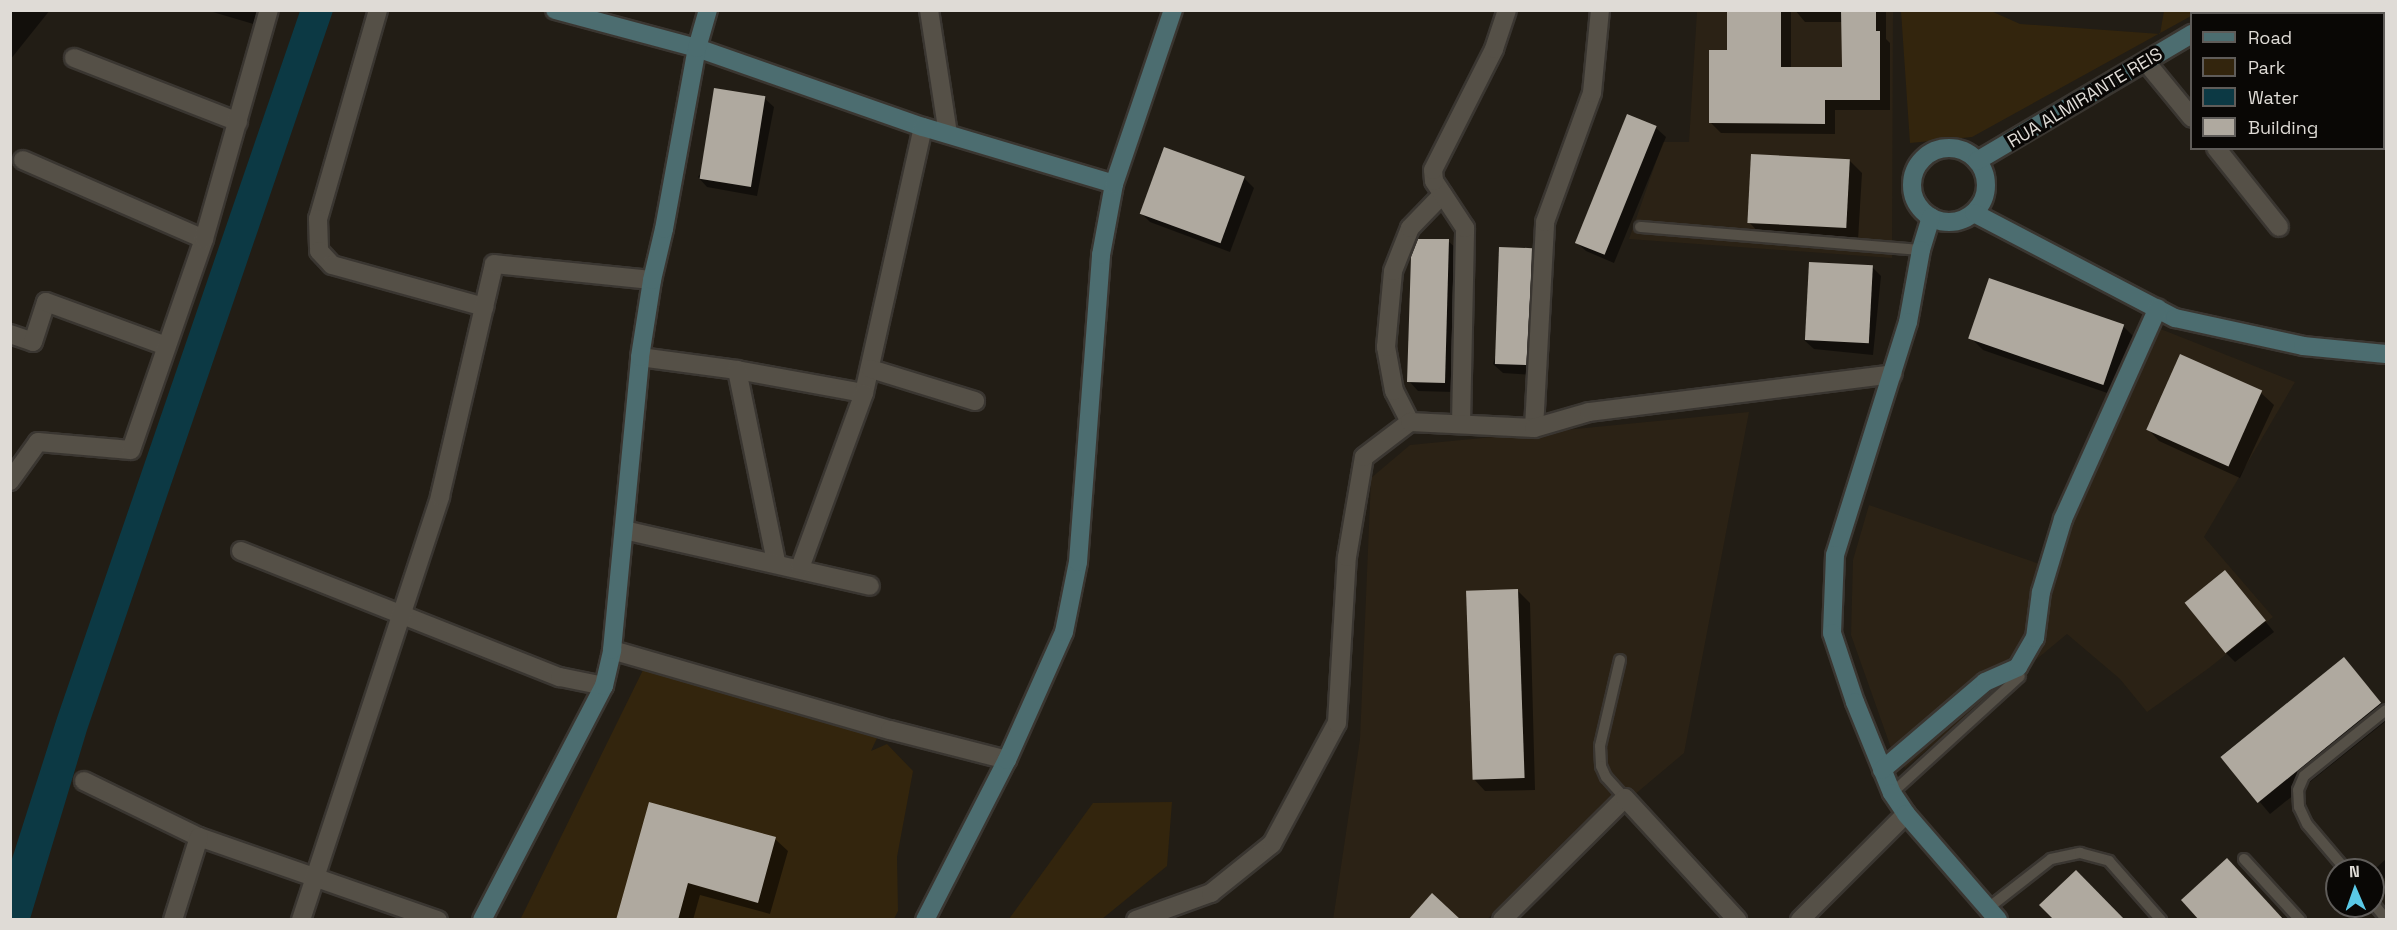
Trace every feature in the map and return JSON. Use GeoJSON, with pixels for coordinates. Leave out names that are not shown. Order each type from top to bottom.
{"type":"FeatureCollection","features":[{"type":"Feature","properties":{"kind":"main road"},"geometry":{"type":"LineString","coordinates":[[555,10],[697,48],[923,127],[1114,184]]}},
{"type":"Feature","properties":{"kind":"main road"},"geometry":{"type":"LineString","coordinates":[[482,920],[604,686],[612,650],[640,357],[652,280],[664,229],[697,48],[708,10]]}},
{"type":"Feature","properties":{"kind":"main road"},"geometry":{"type":"LineString","coordinates":[[925,920],[1007,760],[1064,632],[1078,562],[1101,255],[1114,184],[1173,10]]}},
{"type":"Feature","properties":{"kind":"main road","name":"RUA ALMIRANTE REIS"},"geometry":{"type":"LineString","coordinates":[[1977,161],[2190,35]]}},
{"type":"Feature","properties":{"kind":"main road"},"geometry":{"type":"LineString","coordinates":[[1946,149],[1968,154],[1977,161],[1983,171],[1985,194],[1974,213],[1953,222],[1931,217],[1915,200],[1913,177],[1925,158],[1934,151],[1946,149]]}},
{"type":"Feature","properties":{"kind":"main road"},"geometry":{"type":"LineString","coordinates":[[1974,213],[2175,318],[2303,346],[2386,354]]}},
{"type":"Feature","properties":{"kind":"main road"},"geometry":{"type":"LineString","coordinates":[[1931,217],[1921,250],[1908,322],[1836,555],[1832,633],[1855,702],[1892,793],[1906,814],[1992,914]]}},
{"type":"Feature","properties":{"kind":"main road"},"geometry":{"type":"LineString","coordinates":[[1882,770],[1985,682],[2018,667],[2035,638],[2041,592],[2063,519],[2157,308]]}},
{"type":"Feature","properties":{"kind":"street"},"geometry":{"type":"LineString","coordinates":[[10,481],[38,442],[130,450],[204,239],[269,10]]}},
{"type":"Feature","properties":{"kind":"street"},"geometry":{"type":"LineString","coordinates":[[378,10],[318,219],[319,251],[332,265],[484,307]]}},
{"type":"Feature","properties":{"kind":"street"},"geometry":{"type":"LineString","coordinates":[[929,10],[948,134]]}},
{"type":"Feature","properties":{"kind":"street"},"geometry":{"type":"LineString","coordinates":[[1461,424],[1465,228],[1434,181],[1433,170],[1494,49],[1507,10]]}},
{"type":"Feature","properties":{"kind":"street"},"geometry":{"type":"LineString","coordinates":[[1534,428],[1545,222],[1592,93],[1600,10]]}},
{"type":"Feature","properties":{"kind":"street"},"geometry":{"type":"LineString","coordinates":[[74,58],[238,122]]}},
{"type":"Feature","properties":{"kind":"street"},"geometry":{"type":"LineString","coordinates":[[2146,62],[2190,116]]}},
{"type":"Feature","properties":{"kind":"street"},"geometry":{"type":"LineString","coordinates":[[800,568],[871,369],[923,127]]}},
{"type":"Feature","properties":{"kind":"street"},"geometry":{"type":"LineString","coordinates":[[2218,150],[2279,227]]}},
{"type":"Feature","properties":{"kind":"street"},"geometry":{"type":"LineString","coordinates":[[23,160],[204,239]]}},
{"type":"Feature","properties":{"kind":"street"},"geometry":{"type":"LineString","coordinates":[[1410,422],[1394,391],[1386,347],[1394,271],[1410,228],[1443,194]]}},
{"type":"Feature","properties":{"kind":"street"},"geometry":{"type":"LineString","coordinates":[[301,920],[440,496],[494,264],[652,280]]}},
{"type":"Feature","properties":{"kind":"street"},"geometry":{"type":"LineString","coordinates":[[10,334],[33,342],[46,302],[166,346]]}},
{"type":"Feature","properties":{"kind":"street"},"geometry":{"type":"LineString","coordinates":[[640,357],[737,370],[864,393]]}},
{"type":"Feature","properties":{"kind":"street"},"geometry":{"type":"LineString","coordinates":[[871,369],[975,401]]}},
{"type":"Feature","properties":{"kind":"street"},"geometry":{"type":"LineString","coordinates":[[737,370],[776,562]]}},
{"type":"Feature","properties":{"kind":"street"},"geometry":{"type":"LineString","coordinates":[[1136,920],[1210,893],[1272,844],[1337,723],[1347,557],[1364,457],[1410,422],[1534,428],[1589,412],[1893,374]]}},
{"type":"Feature","properties":{"kind":"street"},"geometry":{"type":"LineString","coordinates":[[624,530],[776,562],[870,586]]}},
{"type":"Feature","properties":{"kind":"street"},"geometry":{"type":"LineString","coordinates":[[241,551],[561,677],[604,686]]}},
{"type":"Feature","properties":{"kind":"street"},"geometry":{"type":"LineString","coordinates":[[612,650],[890,730],[1007,760]]}},
{"type":"Feature","properties":{"kind":"street"},"geometry":{"type":"LineString","coordinates":[[84,781],[199,837],[438,920]]}},
{"type":"Feature","properties":{"kind":"street"},"geometry":{"type":"LineString","coordinates":[[1502,920],[1625,798],[1737,920]]}},
{"type":"Feature","properties":{"kind":"street"},"geometry":{"type":"LineString","coordinates":[[1800,920],[1906,814]]}},
{"type":"Feature","properties":{"kind":"street"},"geometry":{"type":"LineString","coordinates":[[173,920],[199,837]]}},
{"type":"Feature","properties":{"kind":"lane"},"geometry":{"type":"LineString","coordinates":[[1640,227],[1921,250]]}},
{"type":"Feature","properties":{"kind":"lane"},"geometry":{"type":"LineString","coordinates":[[1620,660],[1600,746],[1601,766],[1606,777],[1625,798]]}},
{"type":"Feature","properties":{"kind":"lane"},"geometry":{"type":"LineString","coordinates":[[1892,793],[2020,676]]}},
{"type":"Feature","properties":{"kind":"lane"},"geometry":{"type":"LineString","coordinates":[[2336,858],[2307,824],[2300,807],[2298,790],[2304,776],[2386,710]]}},
{"type":"Feature","properties":{"kind":"lane"},"geometry":{"type":"LineString","coordinates":[[1992,914],[2052,859],[2080,853],[2109,861],[2161,920]]}},
{"type":"Feature","properties":{"kind":"lane"},"geometry":{"type":"LineString","coordinates":[[2244,859],[2300,920]]}},
{"type":"Feature","properties":{"kind":"shaded area"},"geometry":{"type":"Polygon","coordinates":[[[1697,11],[1893,11],[1892,258],[1629,239],[1663,142],[1689,142],[1697,11]]]}},
{"type":"Feature","properties":{"kind":"shaded area"},"geometry":{"type":"Polygon","coordinates":[[[2158,328],[2295,382],[2204,537],[2273,617],[2209,668],[2147,712],[2120,679],[2067,634],[1905,768],[1891,748],[1851,635],[1853,560],[1869,505],[2051,568],[2158,328]]]}},
{"type":"Feature","properties":{"kind":"shaded area"},"geometry":{"type":"Polygon","coordinates":[[[1749,412],[1684,753],[1487,919],[1333,920],[1360,739],[1371,478],[1410,445],[1749,412]]]}},
{"type":"Feature","properties":{"kind":"green space"},"geometry":{"type":"Polygon","coordinates":[[[1901,11],[1991,11],[2020,24],[2159,34],[1972,137],[1910,143],[1901,11]]]}},
{"type":"Feature","properties":{"kind":"green space"},"geometry":{"type":"Polygon","coordinates":[[[2164,11],[2202,11],[2190,12],[2190,17],[2160,33],[2164,11]]]}},
{"type":"Feature","properties":{"kind":"green space"},"geometry":{"type":"Polygon","coordinates":[[[644,668],[877,738],[871,751],[887,744],[913,771],[897,857],[898,911],[894,919],[520,920],[644,668]]]}},
{"type":"Feature","properties":{"kind":"green space"},"geometry":{"type":"Polygon","coordinates":[[[1172,802],[1167,866],[1102,919],[1009,919],[1093,803],[1172,802]]]}},
{"type":"Feature","properties":{"kind":"water"},"geometry":{"type":"Polygon","coordinates":[[[300,11],[333,11],[87,730],[30,919],[11,919],[11,862],[57,718],[300,11]]]}},
{"type":"Feature","properties":{"kind":"building"},"geometry":{"type":"Polygon","coordinates":[[[1727,10],[1781,10],[1781,67],[1842,67],[1841,10],[1876,10],[1876,31],[1880,31],[1880,100],[1825,100],[1825,124],[1709,123],[1709,50],[1727,50],[1727,10]]]}},
{"type":"Feature","properties":{"kind":"building"},"geometry":{"type":"Polygon","coordinates":[[[714,88],[765,96],[751,187],[700,179],[714,88]]]}},
{"type":"Feature","properties":{"kind":"building"},"geometry":{"type":"Polygon","coordinates":[[[1627,114],[1657,126],[1605,255],[1575,243],[1627,114]]]}},
{"type":"Feature","properties":{"kind":"building"},"geometry":{"type":"Polygon","coordinates":[[[1164,147],[1245,176],[1221,243],[1140,214],[1164,147]]]}},
{"type":"Feature","properties":{"kind":"building"},"geometry":{"type":"Polygon","coordinates":[[[1751,154],[1850,159],[1846,228],[1747,223],[1751,154]]]}},
{"type":"Feature","properties":{"kind":"building"},"geometry":{"type":"Polygon","coordinates":[[[1418,239],[1449,239],[1445,383],[1407,382],[1411,257],[1418,239]]]}},
{"type":"Feature","properties":{"kind":"building"},"geometry":{"type":"Polygon","coordinates":[[[1499,247],[1532,248],[1528,365],[1495,364],[1499,247]]]}},
{"type":"Feature","properties":{"kind":"building"},"geometry":{"type":"Polygon","coordinates":[[[1809,262],[1873,265],[1869,343],[1805,340],[1809,262]]]}},
{"type":"Feature","properties":{"kind":"building"},"geometry":{"type":"Polygon","coordinates":[[[1989,278],[2124,325],[2103,385],[1968,339],[1989,278]]]}},
{"type":"Feature","properties":{"kind":"building"},"geometry":{"type":"Polygon","coordinates":[[[2180,354],[2262,391],[2228,466],[2146,430],[2180,354]]]}},
{"type":"Feature","properties":{"kind":"building"},"geometry":{"type":"Polygon","coordinates":[[[2225,570],[2266,621],[2225,653],[2185,603],[2225,570]]]}},
{"type":"Feature","properties":{"kind":"building"},"geometry":{"type":"Polygon","coordinates":[[[1518,589],[1525,778],[1473,780],[1466,591],[1518,589]]]}},
{"type":"Feature","properties":{"kind":"building"},"geometry":{"type":"Polygon","coordinates":[[[2344,657],[2381,703],[2258,803],[2220,757],[2344,657]]]}},
{"type":"Feature","properties":{"kind":"building"},"geometry":{"type":"Polygon","coordinates":[[[649,802],[776,837],[758,903],[688,883],[678,920],[616,920],[649,802]]]}},
{"type":"Feature","properties":{"kind":"building"},"geometry":{"type":"Polygon","coordinates":[[[2227,858],[2284,920],[2199,920],[2181,900],[2227,858]]]}},
{"type":"Feature","properties":{"kind":"building"},"geometry":{"type":"Polygon","coordinates":[[[2076,870],[2125,920],[2054,920],[2039,905],[2076,870]]]}},
{"type":"Feature","properties":{"kind":"building"},"geometry":{"type":"Polygon","coordinates":[[[1432,893],[1461,920],[1408,920],[1432,893]]]}}]}
